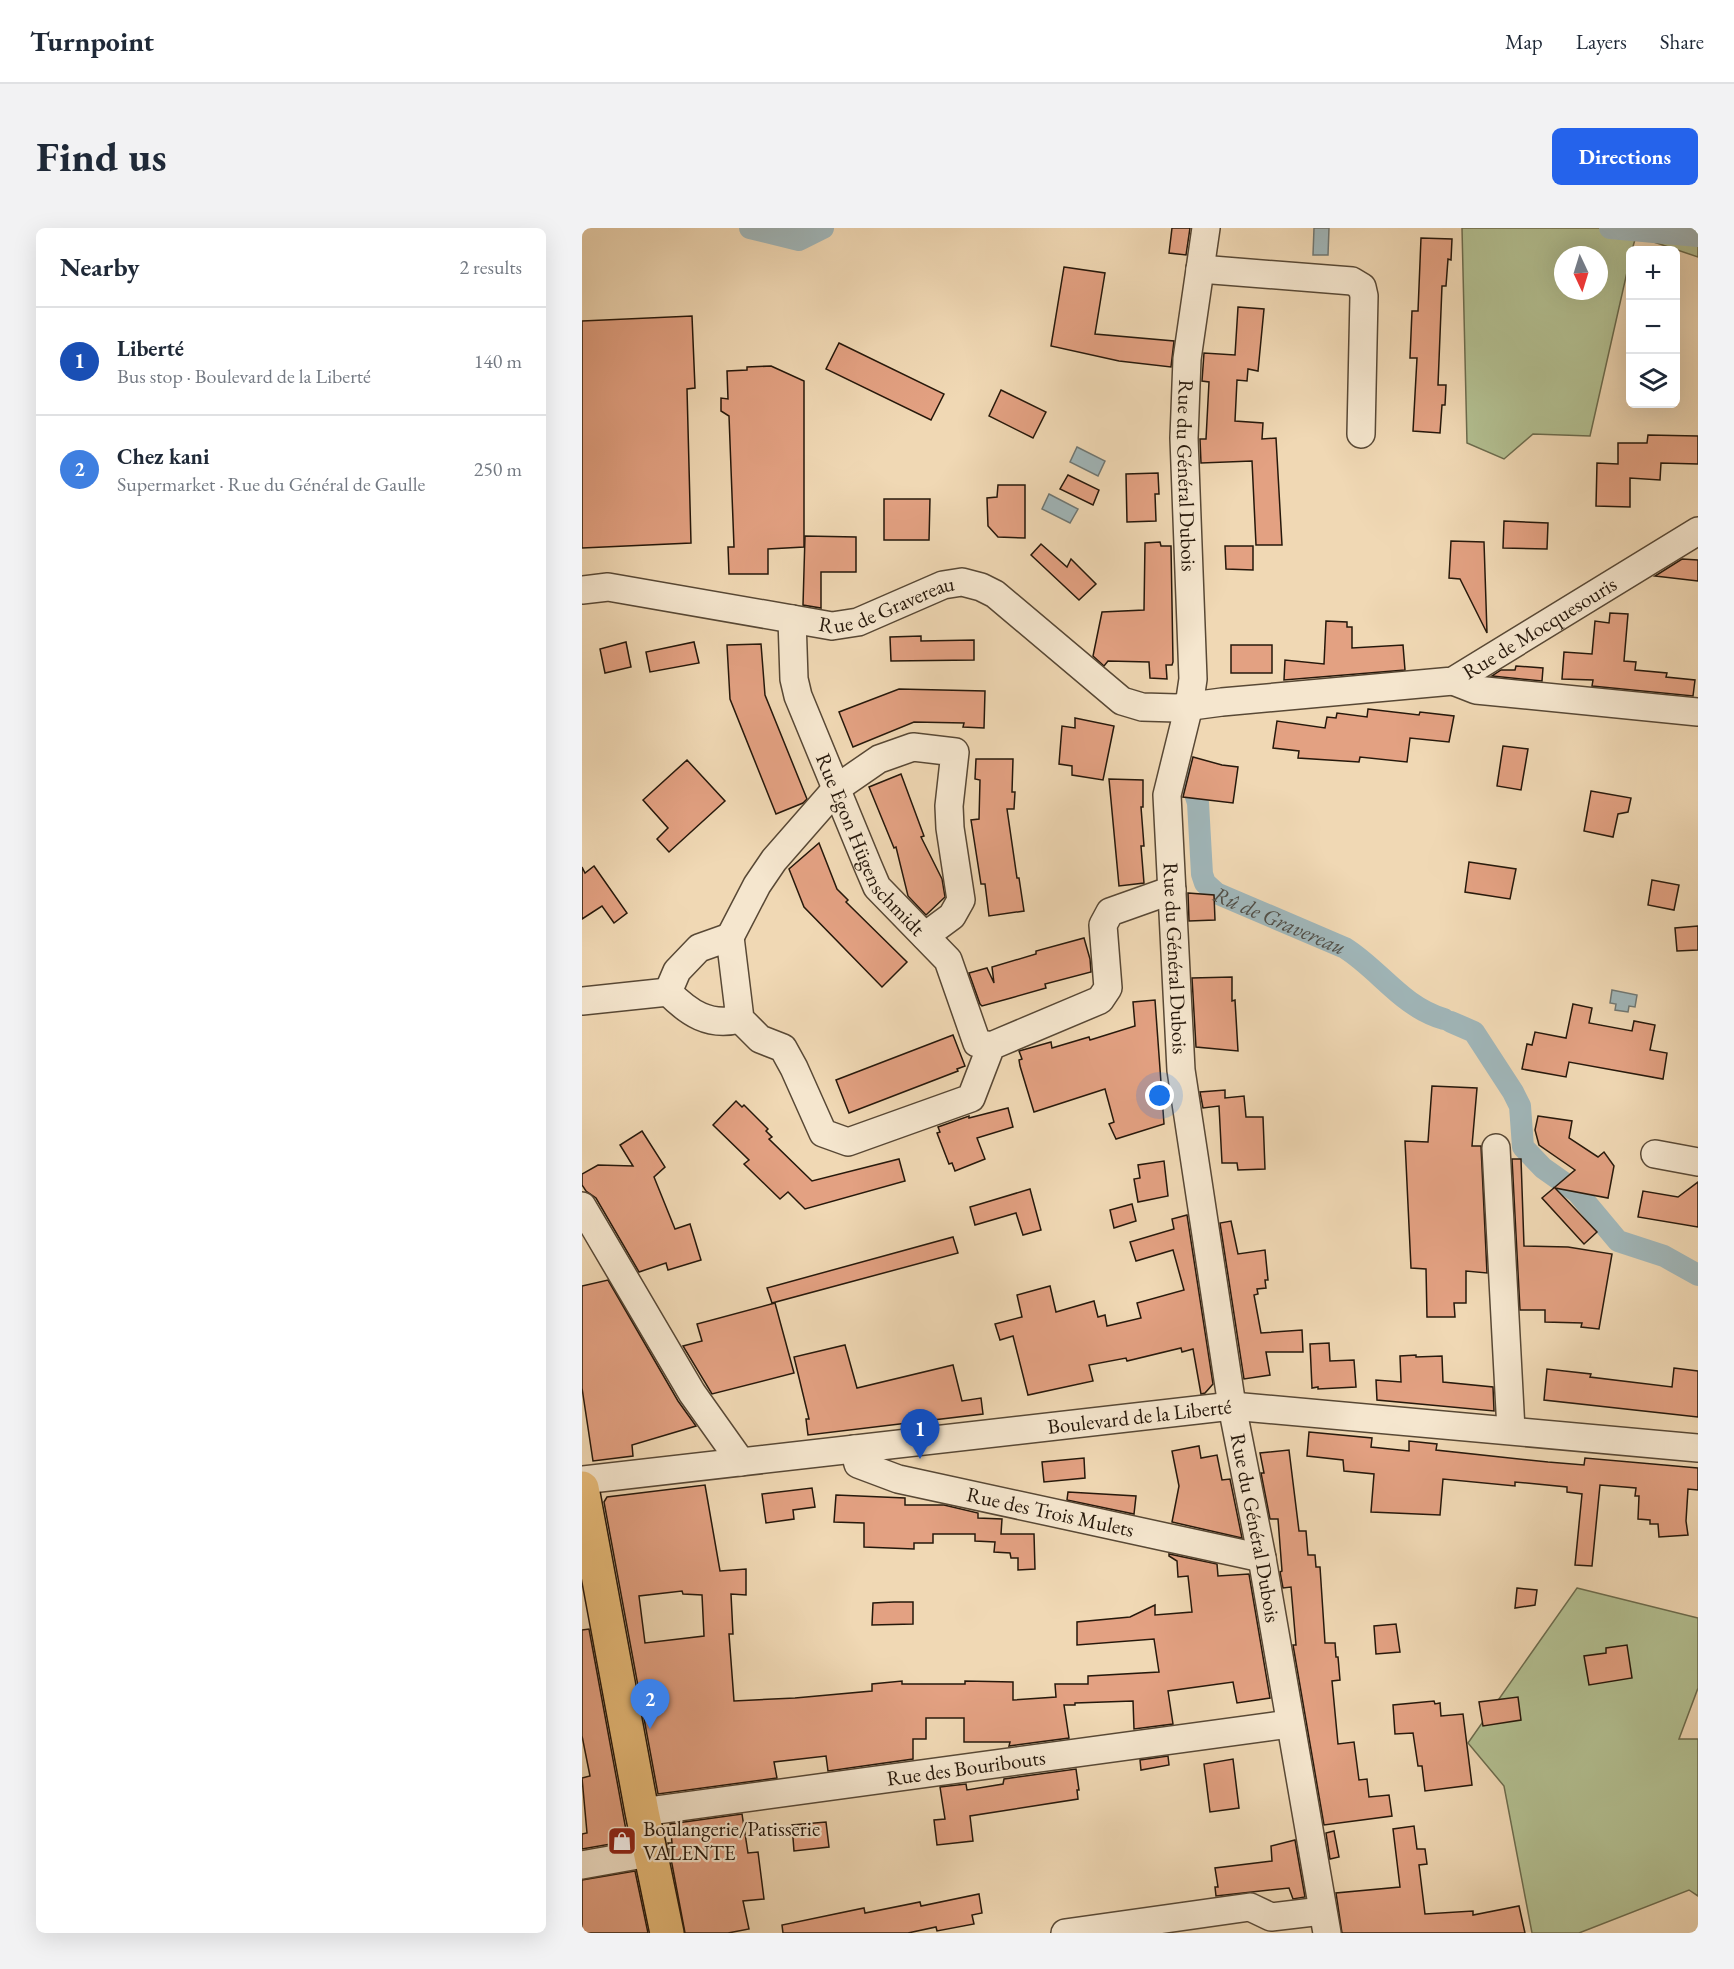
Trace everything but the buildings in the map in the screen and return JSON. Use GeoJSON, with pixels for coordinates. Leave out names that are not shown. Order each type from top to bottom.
{"type":"FeatureCollection","features":[{"type":"Feature","properties":{"kind":"main road"},"geometry":{"type":"LineString","coordinates":[[582,1488],[642,1812],[667,1933]]}},
{"type":"Feature","properties":{"kind":"street","name":"Rue du Général Dubois"},"geometry":{"type":"LineString","coordinates":[[1206,228],[1187,359],[1184,438],[1193,679],[1189,706],[1167,795],[1181,1070],[1232,1406],[1262,1558],[1325,1922]]}},
{"type":"Feature","properties":{"kind":"street"},"geometry":{"type":"LineString","coordinates":[[1200,269],[1352,281],[1362,287],[1364,296],[1361,434]]}},
{"type":"Feature","properties":{"kind":"street","name":"Rue de Mocquesouris"},"geometry":{"type":"LineString","coordinates":[[1189,706],[1453,681],[1698,531]]}},
{"type":"Feature","properties":{"kind":"street","name":"Rue de Gravereau"},"geometry":{"type":"LineString","coordinates":[[582,590],[608,587],[832,626],[858,622],[943,585],[962,582],[995,594],[1122,701],[1142,707],[1161,709],[1189,706]]}},
{"type":"Feature","properties":{"kind":"street","name":"Rue Egon Hügenschmidt"},"geometry":{"type":"LineString","coordinates":[[792,620],[794,679],[798,696],[877,887],[948,960],[977,1043],[992,1046]]}},
{"type":"Feature","properties":{"kind":"street"},"geometry":{"type":"LineString","coordinates":[[1453,681],[1476,690],[1698,712]]}},
{"type":"Feature","properties":{"kind":"street"},"geometry":{"type":"LineString","coordinates":[[925,936],[952,916],[961,900],[949,806],[955,752],[913,747],[879,759],[837,788],[774,860],[757,885],[730,937],[740,1019],[760,1039],[783,1048],[823,1133],[848,1142],[972,1098],[992,1046],[1100,1000],[1108,988],[1103,925],[1110,912],[1172,890]]}},
{"type":"Feature","properties":{"kind":"street"},"geometry":{"type":"LineString","coordinates":[[668,992],[677,971],[699,948],[730,937]]}},
{"type":"Feature","properties":{"kind":"street"},"geometry":{"type":"LineString","coordinates":[[582,1001],[668,992]]}},
{"type":"Feature","properties":{"kind":"street"},"geometry":{"type":"LineString","coordinates":[[668,992],[681,1005],[702,1018],[724,1023],[740,1019]]}},
{"type":"Feature","properties":{"kind":"street"},"geometry":{"type":"LineString","coordinates":[[1496,1148],[1511,1430]]}},
{"type":"Feature","properties":{"kind":"street"},"geometry":{"type":"LineString","coordinates":[[1655,1154],[1698,1162]]}},
{"type":"Feature","properties":{"kind":"street"},"geometry":{"type":"LineString","coordinates":[[582,1206],[692,1393],[741,1462]]}},
{"type":"Feature","properties":{"kind":"street","name":"Boulevard de la Liberté"},"geometry":{"type":"LineString","coordinates":[[582,1480],[1232,1406],[1698,1448]]}},
{"type":"Feature","properties":{"kind":"street","name":"Rue des Trois Mulets"},"geometry":{"type":"LineString","coordinates":[[854,1449],[858,1464],[897,1479],[1262,1558]]}},
{"type":"Feature","properties":{"kind":"street","name":"Rue des Bouribouts"},"geometry":{"type":"LineString","coordinates":[[642,1812],[1289,1724]]}},
{"type":"Feature","properties":{"kind":"street"},"geometry":{"type":"LineString","coordinates":[[582,1865],[650,1853]]}},
{"type":"Feature","properties":{"kind":"street"},"geometry":{"type":"LineString","coordinates":[[1065,1933],[1250,1907],[1271,1917],[1325,1922]]}},
{"type":"Feature","properties":{"kind":"green space"},"geometry":{"type":"Polygon","coordinates":[[[1462,228],[1698,228],[1698,257],[1680,251],[1680,246],[1666,246],[1636,236],[1633,246],[1626,246],[1626,277],[1590,436],[1533,434],[1504,459],[1467,443],[1462,228]]]}},
{"type":"Feature","properties":{"kind":"green space"},"geometry":{"type":"Polygon","coordinates":[[[1577,1588],[1698,1618],[1698,1688],[1679,1739],[1698,1739],[1698,1896],[1689,1890],[1579,1933],[1532,1933],[1504,1786],[1468,1743],[1577,1588]]]}},
{"type":"Feature","properties":{"kind":"water"},"geometry":{"type":"Polygon","coordinates":[[[1314,228],[1329,228],[1328,255],[1313,255],[1314,228]]]}},
{"type":"Feature","properties":{"kind":"water"},"geometry":{"type":"Polygon","coordinates":[[[1077,447],[1105,461],[1098,476],[1070,462],[1077,447]]]}},
{"type":"Feature","properties":{"kind":"water"},"geometry":{"type":"Polygon","coordinates":[[[1049,494],[1078,509],[1070,523],[1042,509],[1049,494]]]}},
{"type":"Feature","properties":{"kind":"water"},"geometry":{"type":"Polygon","coordinates":[[[1612,990],[1637,995],[1635,1007],[1629,1006],[1628,1012],[1615,1010],[1616,1004],[1610,1003],[1612,990]]]}},
{"type":"Feature","properties":{"kind":"waterway"},"geometry":{"type":"LineString","coordinates":[[750,228],[799,240],[823,228]]}},
{"type":"Feature","properties":{"kind":"waterway"},"geometry":{"type":"LineString","coordinates":[[1610,228],[1698,236]]}},
{"type":"Feature","properties":{"kind":"waterway","name":"Rû de Gravereau"},"geometry":{"type":"LineString","coordinates":[[1185,776],[1193,787],[1198,803],[1202,874],[1205,883],[1216,893],[1345,948],[1403,997],[1429,1013],[1444,1019]]}},
{"type":"Feature","properties":{"kind":"waterway","name":"Rû de Gravereau"},"geometry":{"type":"LineString","coordinates":[[1451,1022],[1474,1032],[1513,1092],[1520,1106],[1523,1147],[1543,1168],[1577,1192],[1618,1241],[1664,1256],[1698,1275]]}},
{"type":"Feature","properties":{"kind":"place","name":"Liberté"},"geometry":{"type":"Point","coordinates":[920,1459]}},
{"type":"Feature","properties":{"kind":"place","name":"Chez kani"},"geometry":{"type":"Point","coordinates":[650,1729]}},
{"type":"Feature","properties":{"kind":"place","name":"Boulangerie/Patisserie VALENTE"},"geometry":{"type":"Point","coordinates":[622,1841]}}]}
